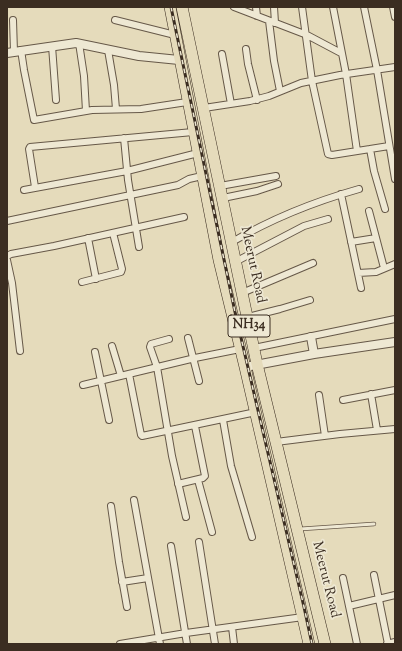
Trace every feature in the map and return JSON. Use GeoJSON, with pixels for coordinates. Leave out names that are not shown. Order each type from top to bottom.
{"type":"FeatureCollection","features":[{"type":"Feature","properties":{"kind":"highway","name":"Meerut Road"},"geometry":{"type":"LineString","coordinates":[[170,7],[187,102],[219,260],[256,412],[309,644]]}},
{"type":"Feature","properties":{"kind":"highway","name":"Meerut Road"},"geometry":{"type":"LineString","coordinates":[[182,7],[254,348],[325,644]]}},
{"type":"Feature","properties":{"kind":"street"},"geometry":{"type":"LineString","coordinates":[[234,7],[306,35],[341,53]]}},
{"type":"Feature","properties":{"kind":"street"},"geometry":{"type":"LineString","coordinates":[[256,7],[257,16]]}},
{"type":"Feature","properties":{"kind":"street"},"geometry":{"type":"LineString","coordinates":[[274,7],[272,22],[274,61],[280,91]]}},
{"type":"Feature","properties":{"kind":"street"},"geometry":{"type":"LineString","coordinates":[[302,7],[312,81],[328,154],[332,155],[389,146]]}},
{"type":"Feature","properties":{"kind":"street"},"geometry":{"type":"LineString","coordinates":[[333,7],[346,74],[357,151]]}},
{"type":"Feature","properties":{"kind":"street"},"geometry":{"type":"LineString","coordinates":[[364,7],[377,70],[395,179]]}},
{"type":"Feature","properties":{"kind":"street"},"geometry":{"type":"LineString","coordinates":[[393,7],[395,17]]}},
{"type":"Feature","properties":{"kind":"street"},"geometry":{"type":"LineString","coordinates":[[13,20],[14,52],[24,70],[34,119],[86,111],[146,108],[187,102]]}},
{"type":"Feature","properties":{"kind":"street"},"geometry":{"type":"LineString","coordinates":[[115,20],[175,35]]}},
{"type":"Feature","properties":{"kind":"street"},"geometry":{"type":"LineString","coordinates":[[14,52],[79,43],[139,56],[179,60]]}},
{"type":"Feature","properties":{"kind":"street"},"geometry":{"type":"LineString","coordinates":[[79,43],[84,76],[86,111]]}},
{"type":"Feature","properties":{"kind":"street"},"geometry":{"type":"LineString","coordinates":[[52,46],[56,100]]}},
{"type":"Feature","properties":{"kind":"street"},"geometry":{"type":"LineString","coordinates":[[246,49],[248,64],[257,100]]}},
{"type":"Feature","properties":{"kind":"street"},"geometry":{"type":"LineString","coordinates":[[108,50],[114,85],[116,109]]}},
{"type":"Feature","properties":{"kind":"street"},"geometry":{"type":"LineString","coordinates":[[222,54],[231,104]]}},
{"type":"Feature","properties":{"kind":"street"},"geometry":{"type":"LineString","coordinates":[[204,108],[257,100],[301,83],[346,74],[395,67]]}},
{"type":"Feature","properties":{"kind":"street"},"geometry":{"type":"LineString","coordinates":[[36,187],[29,149],[30,147],[194,132]]}},
{"type":"Feature","properties":{"kind":"street"},"geometry":{"type":"LineString","coordinates":[[388,136],[395,134]]}},
{"type":"Feature","properties":{"kind":"street"},"geometry":{"type":"LineString","coordinates":[[124,138],[130,195],[139,247]]}},
{"type":"Feature","properties":{"kind":"street"},"geometry":{"type":"LineString","coordinates":[[370,149],[374,171],[385,209]]}},
{"type":"Feature","properties":{"kind":"street"},"geometry":{"type":"LineString","coordinates":[[24,190],[127,171],[198,153]]}},
{"type":"Feature","properties":{"kind":"street"},"geometry":{"type":"LineString","coordinates":[[7,221],[178,185],[189,179],[202,176]]}},
{"type":"Feature","properties":{"kind":"street"},"geometry":{"type":"LineString","coordinates":[[220,186],[276,176]]}},
{"type":"Feature","properties":{"kind":"street"},"geometry":{"type":"LineString","coordinates":[[222,198],[257,191],[278,184]]}},
{"type":"Feature","properties":{"kind":"street"},"geometry":{"type":"LineString","coordinates":[[232,242],[294,210],[359,189]]}},
{"type":"Feature","properties":{"kind":"street"},"geometry":{"type":"LineString","coordinates":[[341,194],[361,288]]}},
{"type":"Feature","properties":{"kind":"street"},"geometry":{"type":"LineString","coordinates":[[369,211],[384,268]]}},
{"type":"Feature","properties":{"kind":"street"},"geometry":{"type":"LineString","coordinates":[[7,256],[184,217]]}},
{"type":"Feature","properties":{"kind":"street"},"geometry":{"type":"LineString","coordinates":[[235,262],[299,229],[328,218]]}},
{"type":"Feature","properties":{"kind":"street"},"geometry":{"type":"LineString","coordinates":[[82,282],[119,273],[121,271],[113,233]]}},
{"type":"Feature","properties":{"kind":"street"},"geometry":{"type":"LineString","coordinates":[[88,238],[96,279]]}},
{"type":"Feature","properties":{"kind":"street"},"geometry":{"type":"LineString","coordinates":[[351,242],[376,238]]}},
{"type":"Feature","properties":{"kind":"street"},"geometry":{"type":"LineString","coordinates":[[7,260],[9,283],[20,351]]}},
{"type":"Feature","properties":{"kind":"street"},"geometry":{"type":"LineString","coordinates":[[242,293],[313,263]]}},
{"type":"Feature","properties":{"kind":"street"},"geometry":{"type":"LineString","coordinates":[[358,273],[376,272],[395,264]]}},
{"type":"Feature","properties":{"kind":"street"},"geometry":{"type":"LineString","coordinates":[[248,317],[310,300]]}},
{"type":"Feature","properties":{"kind":"street"},"geometry":{"type":"LineString","coordinates":[[254,348],[395,319]]}},
{"type":"Feature","properties":{"kind":"street"},"geometry":{"type":"LineString","coordinates":[[311,337],[314,354]]}},
{"type":"Feature","properties":{"kind":"street"},"geometry":{"type":"LineString","coordinates":[[188,338],[199,381]]}},
{"type":"Feature","properties":{"kind":"street"},"geometry":{"type":"LineString","coordinates":[[169,339],[150,345],[156,367],[178,484],[186,517]]}},
{"type":"Feature","properties":{"kind":"street"},"geometry":{"type":"LineString","coordinates":[[245,367],[314,354],[395,342]]}},
{"type":"Feature","properties":{"kind":"street"},"geometry":{"type":"LineString","coordinates":[[112,346],[121,376]]}},
{"type":"Feature","properties":{"kind":"street"},"geometry":{"type":"LineString","coordinates":[[84,385],[193,358],[240,349]]}},
{"type":"Feature","properties":{"kind":"street"},"geometry":{"type":"LineString","coordinates":[[95,352],[109,420]]}},
{"type":"Feature","properties":{"kind":"street"},"geometry":{"type":"LineString","coordinates":[[129,374],[141,435],[144,436],[256,412]]}},
{"type":"Feature","properties":{"kind":"street"},"geometry":{"type":"LineString","coordinates":[[343,400],[395,390]]}},
{"type":"Feature","properties":{"kind":"street"},"geometry":{"type":"LineString","coordinates":[[371,394],[377,430]]}},
{"type":"Feature","properties":{"kind":"street"},"geometry":{"type":"LineString","coordinates":[[320,395],[325,436]]}},
{"type":"Feature","properties":{"kind":"street"},"geometry":{"type":"LineString","coordinates":[[223,420],[231,466],[252,537]]}},
{"type":"Feature","properties":{"kind":"street"},"geometry":{"type":"LineString","coordinates":[[178,484],[198,480],[205,476],[195,426]]}},
{"type":"Feature","properties":{"kind":"street"},"geometry":{"type":"LineString","coordinates":[[276,442],[395,429]]}},
{"type":"Feature","properties":{"kind":"street"},"geometry":{"type":"LineString","coordinates":[[198,480],[212,532]]}},
{"type":"Feature","properties":{"kind":"street"},"geometry":{"type":"LineString","coordinates":[[134,500],[160,644]]}},
{"type":"Feature","properties":{"kind":"street"},"geometry":{"type":"LineString","coordinates":[[111,506],[127,607]]}},
{"type":"Feature","properties":{"kind":"street"},"geometry":{"type":"LineString","coordinates":[[199,542],[214,629],[215,644]]}},
{"type":"Feature","properties":{"kind":"street"},"geometry":{"type":"LineString","coordinates":[[171,546],[187,644]]}},
{"type":"Feature","properties":{"kind":"street"},"geometry":{"type":"LineString","coordinates":[[374,575],[388,644],[395,642]]}},
{"type":"Feature","properties":{"kind":"street"},"geometry":{"type":"LineString","coordinates":[[122,582],[148,578]]}},
{"type":"Feature","properties":{"kind":"street"},"geometry":{"type":"LineString","coordinates":[[343,578],[357,644]]}},
{"type":"Feature","properties":{"kind":"street"},"geometry":{"type":"LineString","coordinates":[[349,606],[395,595]]}},
{"type":"Feature","properties":{"kind":"street"},"geometry":{"type":"LineString","coordinates":[[120,644],[186,633],[303,617]]}},
{"type":"Feature","properties":{"kind":"street"},"geometry":{"type":"LineString","coordinates":[[232,627],[234,644]]}},
{"type":"Feature","properties":{"kind":"lane"},"geometry":{"type":"LineString","coordinates":[[297,530],[374,524]]}},
{"type":"Feature","properties":{"kind":"railway"},"geometry":{"type":"LineString","coordinates":[[171,7],[235,312],[312,644]]}}]}
